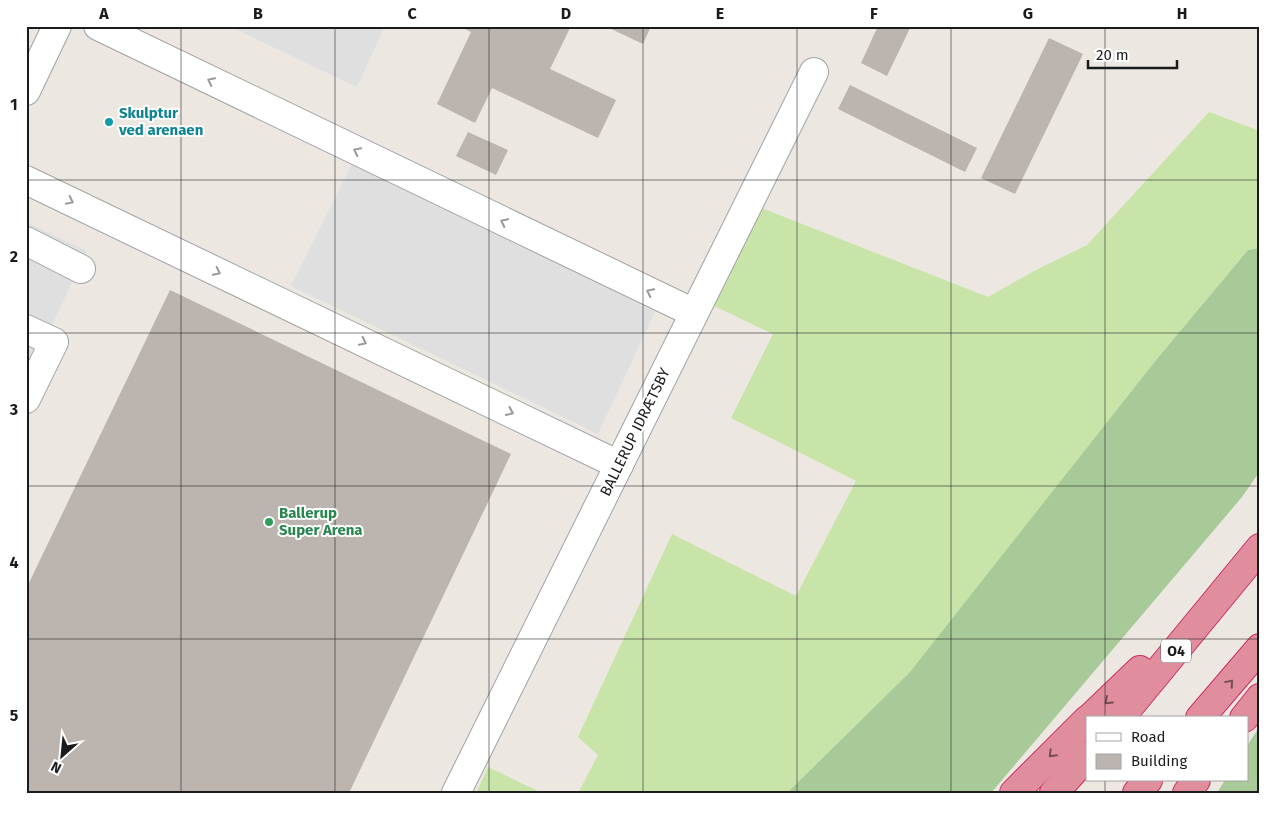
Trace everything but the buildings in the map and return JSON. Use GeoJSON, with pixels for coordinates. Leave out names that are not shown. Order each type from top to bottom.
{"type":"FeatureCollection","features":[{"type":"Feature","properties":{"kind":"highway","name":"O4"},"geometry":{"type":"LineString","coordinates":[[1122,716],[1260,548]]}},
{"type":"Feature","properties":{"kind":"highway"},"geometry":{"type":"LineString","coordinates":[[1092,716],[1232,584]]}},
{"type":"Feature","properties":{"kind":"highway"},"geometry":{"type":"LineString","coordinates":[[1202,716],[1260,648]]}},
{"type":"Feature","properties":{"kind":"highway"},"geometry":{"type":"LineString","coordinates":[[1246,716],[1260,698]]}},
{"type":"Feature","properties":{"kind":"highway"},"geometry":{"type":"LineString","coordinates":[[1014,793],[1086,722]]}},
{"type":"Feature","properties":{"kind":"highway"},"geometry":{"type":"LineString","coordinates":[[1054,793],[1086,757]]}},
{"type":"Feature","properties":{"kind":"highway"},"geometry":{"type":"LineString","coordinates":[[1137,793],[1146,782]]}},
{"type":"Feature","properties":{"kind":"highway"},"geometry":{"type":"LineString","coordinates":[[1187,793],[1195,782]]}},
{"type":"Feature","properties":{"kind":"street"},"geometry":{"type":"LineString","coordinates":[[26,91],[57,26]]}},
{"type":"Feature","properties":{"kind":"street"},"geometry":{"type":"LineString","coordinates":[[98,26],[694,313]]}},
{"type":"Feature","properties":{"kind":"street","name":"BALLERUP IDRÆTSBY"},"geometry":{"type":"LineString","coordinates":[[456,793],[814,72]]}},
{"type":"Feature","properties":{"kind":"street"},"geometry":{"type":"LineString","coordinates":[[26,180],[619,465]]}},
{"type":"Feature","properties":{"kind":"street"},"geometry":{"type":"LineString","coordinates":[[26,241],[81,269]]}},
{"type":"Feature","properties":{"kind":"street"},"geometry":{"type":"LineString","coordinates":[[26,329],[54,342],[26,399]]}},
{"type":"Feature","properties":{"kind":"green space"},"geometry":{"type":"Polygon","coordinates":[[[1209,112],[1260,131],[1260,248],[1248,250],[1157,359],[992,574],[910,672],[787,793],[578,793],[598,755],[578,737],[672,534],[796,596],[856,481],[731,418],[773,334],[712,305],[759,207],[988,297],[1034,271],[1087,245],[1209,112]]]}},
{"type":"Feature","properties":{"kind":"green space"},"geometry":{"type":"Polygon","coordinates":[[[1260,248],[1260,471],[1242,497],[991,793],[787,793],[910,672],[1157,359],[1248,250],[1260,248]]]}},
{"type":"Feature","properties":{"kind":"green space"},"geometry":{"type":"Polygon","coordinates":[[[1260,726],[1260,793],[1217,793],[1224,782],[1248,782],[1248,744],[1260,726]]]}},
{"type":"Feature","properties":{"kind":"green space"},"geometry":{"type":"Polygon","coordinates":[[[488,767],[542,793],[476,793],[488,767]]]}},
{"type":"Feature","properties":{"kind":"shaded area"},"geometry":{"type":"Polygon","coordinates":[[[229,26],[385,26],[357,87],[229,26]]]}},
{"type":"Feature","properties":{"kind":"shaded area"},"geometry":{"type":"Polygon","coordinates":[[[354,160],[655,312],[598,434],[291,286],[354,160]]]}},
{"type":"Feature","properties":{"kind":"shaded area"},"geometry":{"type":"Polygon","coordinates":[[[26,222],[87,251],[26,379],[26,222]]]}},
{"type":"Feature","properties":{"kind":"place","name":"Skulptur ved arenaen"},"geometry":{"type":"Point","coordinates":[109,122]}},
{"type":"Feature","properties":{"kind":"place","name":"Ballerup Super Arena"},"geometry":{"type":"Point","coordinates":[269,522]}}]}
